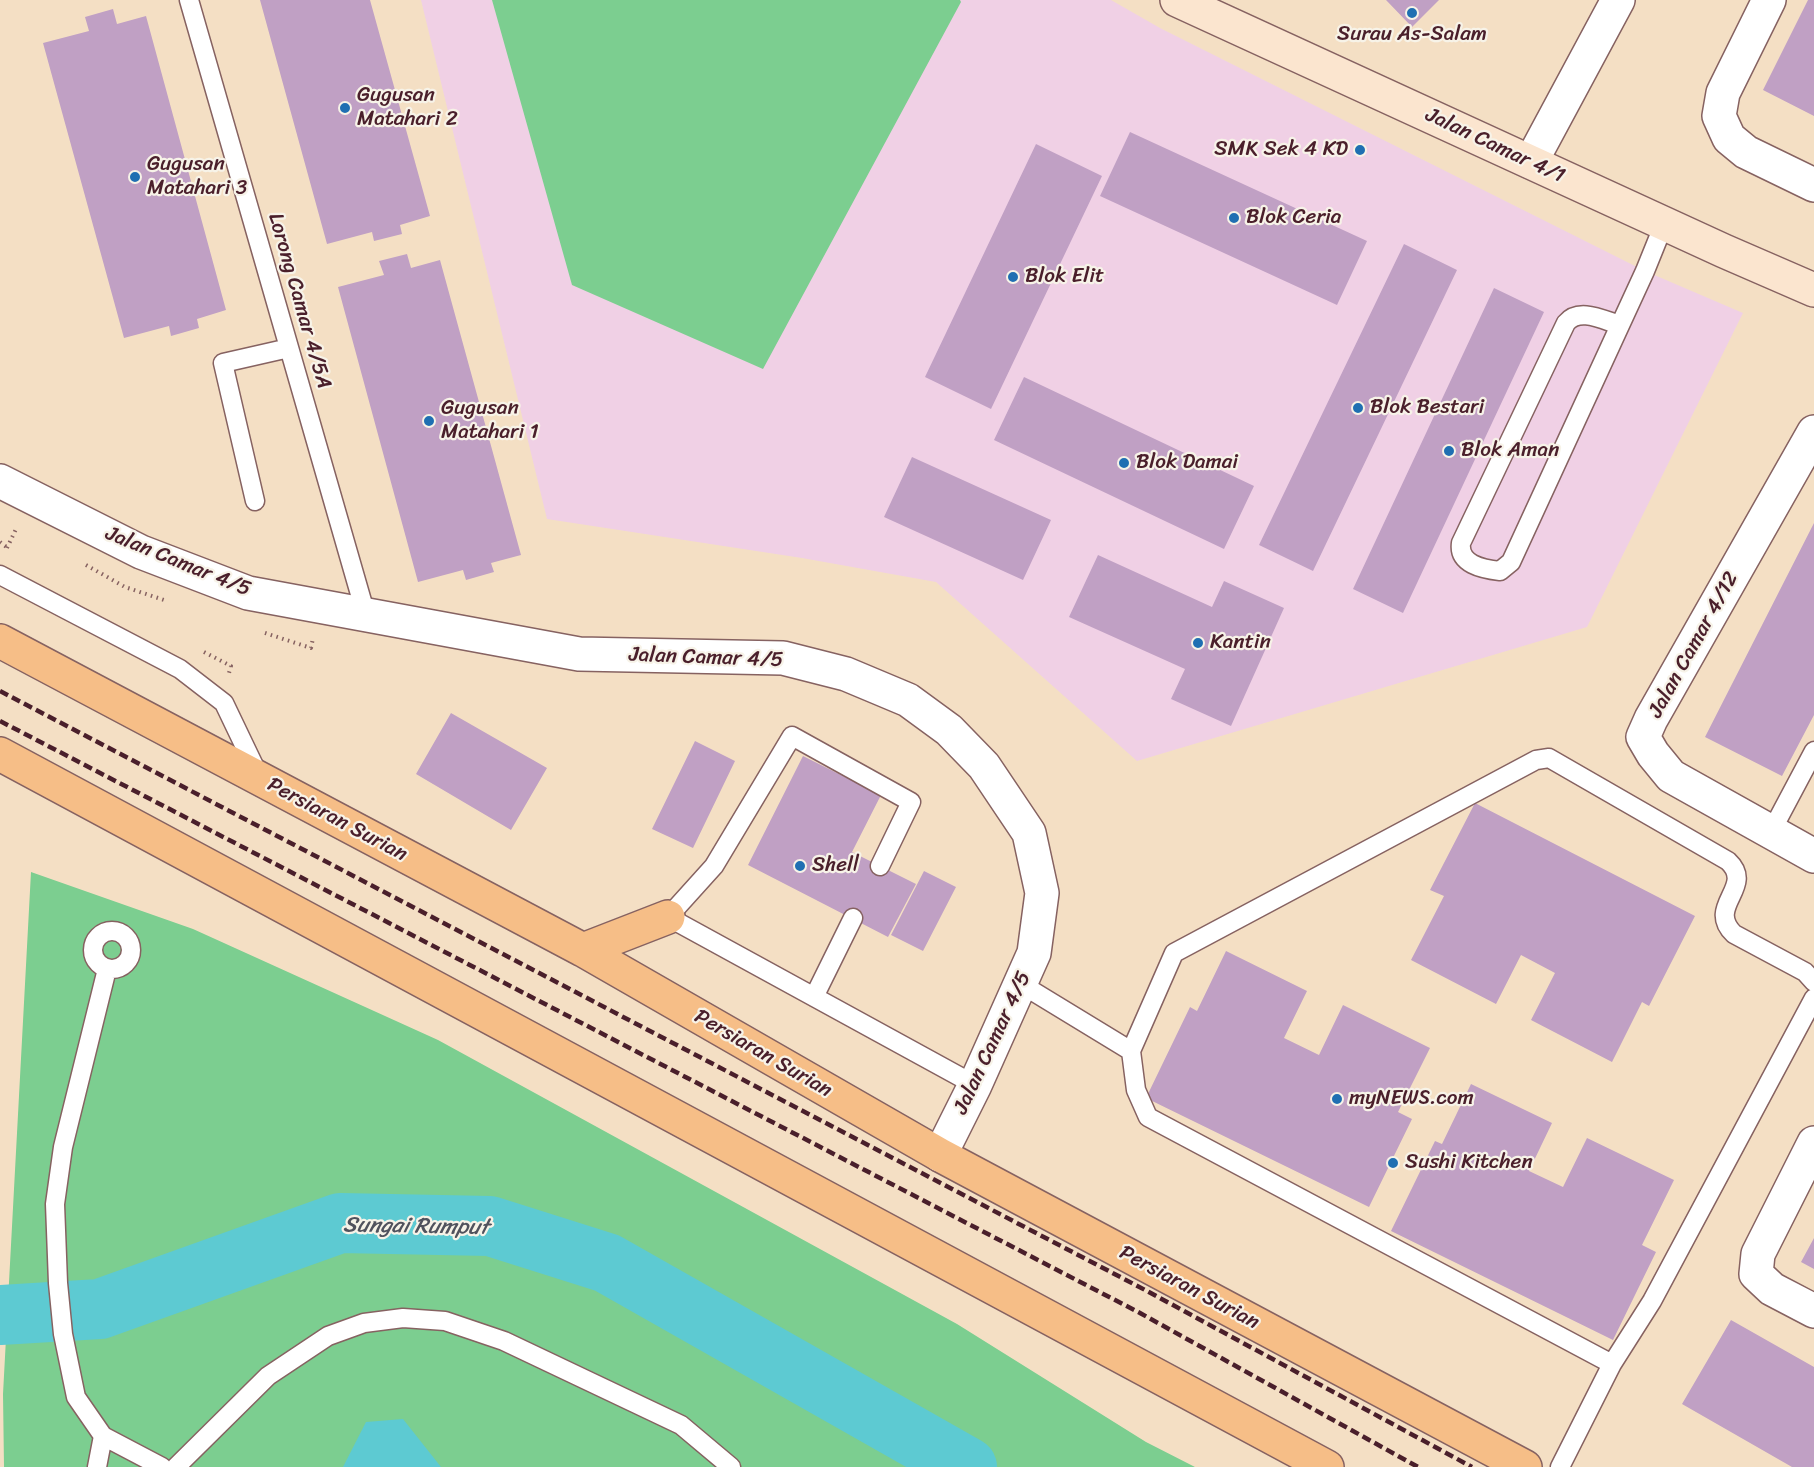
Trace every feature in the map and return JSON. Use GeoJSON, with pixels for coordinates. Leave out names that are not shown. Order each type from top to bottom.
{"type":"FeatureCollection","features":[{"type":"Feature","properties":{"kind":"main road","name":"Persiaran Surian"},"geometry":{"type":"LineString","coordinates":[[0,641],[583,950],[940,1155],[1525,1467]]}},
{"type":"Feature","properties":{"kind":"main road"},"geometry":{"type":"LineString","coordinates":[[0,754],[1327,1467]]}},
{"type":"Feature","properties":{"kind":"main road"},"geometry":{"type":"LineString","coordinates":[[583,950],[669,917]]}},
{"type":"Feature","properties":{"kind":"street"},"geometry":{"type":"LineString","coordinates":[[1531,162],[1618,0]]}},
{"type":"Feature","properties":{"kind":"street"},"geometry":{"type":"LineString","coordinates":[[1769,0],[1722,93],[1719,116],[1730,138],[1746,152],[1814,185]]}},
{"type":"Feature","properties":{"kind":"street","name":"Jalan Camar 4/1"},"geometry":{"type":"LineString","coordinates":[[1188,2],[1664,224],[1814,290]]}},
{"type":"Feature","properties":{"kind":"street","name":"Jalan Camar 4/12"},"geometry":{"type":"LineString","coordinates":[[1814,432],[1651,719],[1643,737],[1671,776],[1814,856]]}},
{"type":"Feature","properties":{"kind":"street","name":"Jalan Camar 4/5"},"geometry":{"type":"LineString","coordinates":[[0,482],[141,552],[248,593],[579,654],[783,658],[846,674],[908,700],[949,730],[984,766],[1029,833],[1042,893],[1034,953],[975,1085],[940,1155]]}},
{"type":"Feature","properties":{"kind":"street"},"geometry":{"type":"LineString","coordinates":[[1814,1143],[1758,1254],[1756,1274],[1772,1289],[1814,1311]]}},
{"type":"Feature","properties":{"kind":"lane","name":"Lorong Camar 4/5A"},"geometry":{"type":"LineString","coordinates":[[189,0],[366,615]]}},
{"type":"Feature","properties":{"kind":"lane"},"geometry":{"type":"LineString","coordinates":[[1620,325],[1583,315],[1576,315],[1566,323],[1461,543],[1460,551],[1463,559],[1500,571],[1511,562],[1620,325],[1664,224]]}},
{"type":"Feature","properties":{"kind":"lane"},"geometry":{"type":"LineString","coordinates":[[255,501],[223,363],[289,348]]}},
{"type":"Feature","properties":{"kind":"lane"},"geometry":{"type":"LineString","coordinates":[[0,575],[180,669],[224,704],[260,779]]}},
{"type":"Feature","properties":{"kind":"lane"},"geometry":{"type":"LineString","coordinates":[[879,866],[911,802],[792,736],[714,866],[669,917],[975,1085]]}},
{"type":"Feature","properties":{"kind":"lane"},"geometry":{"type":"LineString","coordinates":[[1771,832],[1814,751]]}},
{"type":"Feature","properties":{"kind":"lane"},"geometry":{"type":"LineString","coordinates":[[1612,1364],[1148,1117],[1136,1090],[1131,1051],[1174,953],[1542,758],[1556,760],[1728,861],[1735,867],[1738,877],[1736,887],[1725,908],[1723,918],[1726,927],[1734,934],[1805,972],[1814,982]]}},
{"type":"Feature","properties":{"kind":"lane"},"geometry":{"type":"LineString","coordinates":[[814,997],[852,918]]}},
{"type":"Feature","properties":{"kind":"lane"},"geometry":{"type":"LineString","coordinates":[[107,969],[63,1147],[55,1204],[63,1334],[76,1397],[103,1436],[162,1467]]}},
{"type":"Feature","properties":{"kind":"lane"},"geometry":{"type":"LineString","coordinates":[[1021,984],[1131,1051]]}},
{"type":"Feature","properties":{"kind":"lane"},"geometry":{"type":"LineString","coordinates":[[1560,1467],[1612,1364],[1652,1301],[1814,998]]}},
{"type":"Feature","properties":{"kind":"lane"},"geometry":{"type":"LineString","coordinates":[[176,1467],[268,1376],[328,1336],[364,1323],[403,1318],[445,1321],[504,1341],[681,1425],[731,1467]]}},
{"type":"Feature","properties":{"kind":"lane"},"geometry":{"type":"LineString","coordinates":[[97,1467],[103,1436]]}},
{"type":"Feature","properties":{"kind":"shaded area"},"geometry":{"type":"Polygon","coordinates":[[[421,0],[1111,0],[1160,28],[1645,271],[1743,313],[1587,627],[1137,761],[936,582],[802,558],[547,519],[421,0]]]}},
{"type":"Feature","properties":{"kind":"green space"},"geometry":{"type":"Polygon","coordinates":[[[492,0],[960,0],[961,2],[763,369],[572,285],[492,0]]]}},
{"type":"Feature","properties":{"kind":"green space"},"geometry":{"type":"Polygon","coordinates":[[[31,872],[193,929],[438,1040],[957,1324],[1146,1442],[1195,1467],[4,1467],[3,1394],[31,872]]]}},
{"type":"Feature","properties":{"kind":"water"},"geometry":{"type":"Polygon","coordinates":[[[403,1419],[441,1467],[343,1467],[366,1422],[403,1419]]]}},
{"type":"Feature","properties":{"kind":"building","name":"Gugusan Matahari 2"},"geometry":{"type":"Polygon","coordinates":[[[260,0],[370,0],[430,216],[400,225],[402,234],[374,241],[372,232],[327,244],[260,0]]]}},
{"type":"Feature","properties":{"kind":"building","name":"Surau As-Salam"},"geometry":{"type":"Polygon","coordinates":[[[1386,0],[1439,0],[1412,27],[1386,0]]]}},
{"type":"Feature","properties":{"kind":"building"},"geometry":{"type":"Polygon","coordinates":[[[1808,0],[1814,0],[1814,116],[1763,90],[1808,0]]]}},
{"type":"Feature","properties":{"kind":"building","name":"Gugusan Matahari 3"},"geometry":{"type":"Polygon","coordinates":[[[113,9],[117,24],[146,16],[226,310],[197,319],[199,328],[171,336],[169,326],[124,338],[43,43],[89,31],[85,17],[113,9]]]}},
{"type":"Feature","properties":{"kind":"building","name":"Blok Ceria"},"geometry":{"type":"Polygon","coordinates":[[[1130,132],[1367,241],[1337,305],[1100,196],[1130,132]]]}},
{"type":"Feature","properties":{"kind":"building","name":"Blok Elit"},"geometry":{"type":"Polygon","coordinates":[[[1036,144],[1102,176],[991,409],[925,377],[1036,144]]]}},
{"type":"Feature","properties":{"kind":"building","name":"Blok Bestari"},"geometry":{"type":"Polygon","coordinates":[[[1404,244],[1457,270],[1313,571],[1259,545],[1404,244]]]}},
{"type":"Feature","properties":{"kind":"building","name":"Gugusan Matahari 1"},"geometry":{"type":"Polygon","coordinates":[[[407,254],[411,268],[440,260],[521,555],[491,563],[494,572],[466,580],[463,570],[418,582],[338,287],[384,275],[379,261],[407,254]]]}},
{"type":"Feature","properties":{"kind":"building","name":"Blok Aman"},"geometry":{"type":"Polygon","coordinates":[[[1494,288],[1544,312],[1403,613],[1353,589],[1494,288]]]}},
{"type":"Feature","properties":{"kind":"building","name":"Blok Damai"},"geometry":{"type":"Polygon","coordinates":[[[1024,377],[1254,486],[1224,549],[994,440],[1024,377]]]}},
{"type":"Feature","properties":{"kind":"building"},"geometry":{"type":"Polygon","coordinates":[[[912,457],[1051,520],[1023,580],[884,517],[912,457]]]}},
{"type":"Feature","properties":{"kind":"building"},"geometry":{"type":"Polygon","coordinates":[[[1814,523],[1814,715],[1782,776],[1705,737],[1814,523]]]}},
{"type":"Feature","properties":{"kind":"building","name":"Kantin"},"geometry":{"type":"Polygon","coordinates":[[[1098,555],[1212,607],[1224,581],[1284,608],[1231,726],[1171,699],[1185,669],[1069,617],[1098,555]]]}},
{"type":"Feature","properties":{"kind":"building"},"geometry":{"type":"Polygon","coordinates":[[[451,713],[547,768],[511,830],[416,774],[451,713]]]}},
{"type":"Feature","properties":{"kind":"building"},"geometry":{"type":"Polygon","coordinates":[[[695,741],[735,761],[693,848],[652,829],[695,741]]]}},
{"type":"Feature","properties":{"kind":"building"},"geometry":{"type":"Polygon","coordinates":[[[803,756],[881,795],[852,852],[916,884],[888,937],[748,865],[803,756]]]}},
{"type":"Feature","properties":{"kind":"building"},"geometry":{"type":"Polygon","coordinates":[[[1475,803],[1695,916],[1649,1006],[1642,1002],[1612,1062],[1531,1020],[1555,973],[1521,955],[1496,1004],[1411,960],[1444,896],[1430,890],[1475,803]]]}},
{"type":"Feature","properties":{"kind":"building"},"geometry":{"type":"Polygon","coordinates":[[[924,871],[956,887],[923,951],[891,935],[924,871]]]}},
{"type":"Feature","properties":{"kind":"building"},"geometry":{"type":"Polygon","coordinates":[[[1226,951],[1307,991],[1284,1038],[1319,1055],[1343,1005],[1430,1048],[1398,1112],[1412,1119],[1369,1207],[1146,1098],[1190,1007],[1197,1011],[1226,951]]]}},
{"type":"Feature","properties":{"kind":"building"},"geometry":{"type":"Polygon","coordinates":[[[1471,1084],[1552,1123],[1529,1171],[1563,1187],[1587,1138],[1674,1180],[1642,1245],[1656,1252],[1613,1340],[1391,1231],[1435,1141],[1442,1144],[1471,1084]]]}},
{"type":"Feature","properties":{"kind":"building"},"geometry":{"type":"Polygon","coordinates":[[[1814,1238],[1814,1269],[1801,1262],[1814,1238]]]}},
{"type":"Feature","properties":{"kind":"building"},"geometry":{"type":"Polygon","coordinates":[[[1731,1320],[1814,1367],[1814,1467],[1792,1467],[1682,1404],[1731,1320]]]}},
{"type":"Feature","properties":{"kind":"waterway","name":"Sungai Rumput"},"geometry":{"type":"LineString","coordinates":[[0,1315],[100,1309],[340,1223],[490,1226],[607,1263],[967,1467]]}},
{"type":"Feature","properties":{"kind":"railway"},"geometry":{"type":"LineString","coordinates":[[0,691],[1147,1291],[1472,1467]]}},
{"type":"Feature","properties":{"kind":"railway"},"geometry":{"type":"LineString","coordinates":[[0,721],[1140,1313],[1418,1467]]}},
{"type":"Feature","properties":{"kind":"place","name":"Surau As-Salam"},"geometry":{"type":"Point","coordinates":[1412,13]}},
{"type":"Feature","properties":{"kind":"place","name":"Gugusan Matahari 2"},"geometry":{"type":"Point","coordinates":[345,108]}},
{"type":"Feature","properties":{"kind":"place","name":"SMK Sek 4 KD"},"geometry":{"type":"Point","coordinates":[1360,150]}},
{"type":"Feature","properties":{"kind":"place","name":"Gugusan Matahari 3"},"geometry":{"type":"Point","coordinates":[135,177]}},
{"type":"Feature","properties":{"kind":"place","name":"Blok Ceria"},"geometry":{"type":"Point","coordinates":[1234,218]}},
{"type":"Feature","properties":{"kind":"place","name":"Blok Elit"},"geometry":{"type":"Point","coordinates":[1013,277]}},
{"type":"Feature","properties":{"kind":"place","name":"Blok Bestari"},"geometry":{"type":"Point","coordinates":[1358,408]}},
{"type":"Feature","properties":{"kind":"place","name":"Gugusan Matahari 1"},"geometry":{"type":"Point","coordinates":[429,421]}},
{"type":"Feature","properties":{"kind":"place","name":"Blok Aman"},"geometry":{"type":"Point","coordinates":[1449,451]}},
{"type":"Feature","properties":{"kind":"place","name":"Blok Damai"},"geometry":{"type":"Point","coordinates":[1124,463]}},
{"type":"Feature","properties":{"kind":"place","name":"Kantin"},"geometry":{"type":"Point","coordinates":[1198,643]}},
{"type":"Feature","properties":{"kind":"place","name":"Shell"},"geometry":{"type":"Point","coordinates":[800,866]}},
{"type":"Feature","properties":{"kind":"place","name":"myNEWS.com"},"geometry":{"type":"Point","coordinates":[1337,1099]}},
{"type":"Feature","properties":{"kind":"place","name":"Sushi Kitchen"},"geometry":{"type":"Point","coordinates":[1393,1163]}}]}
